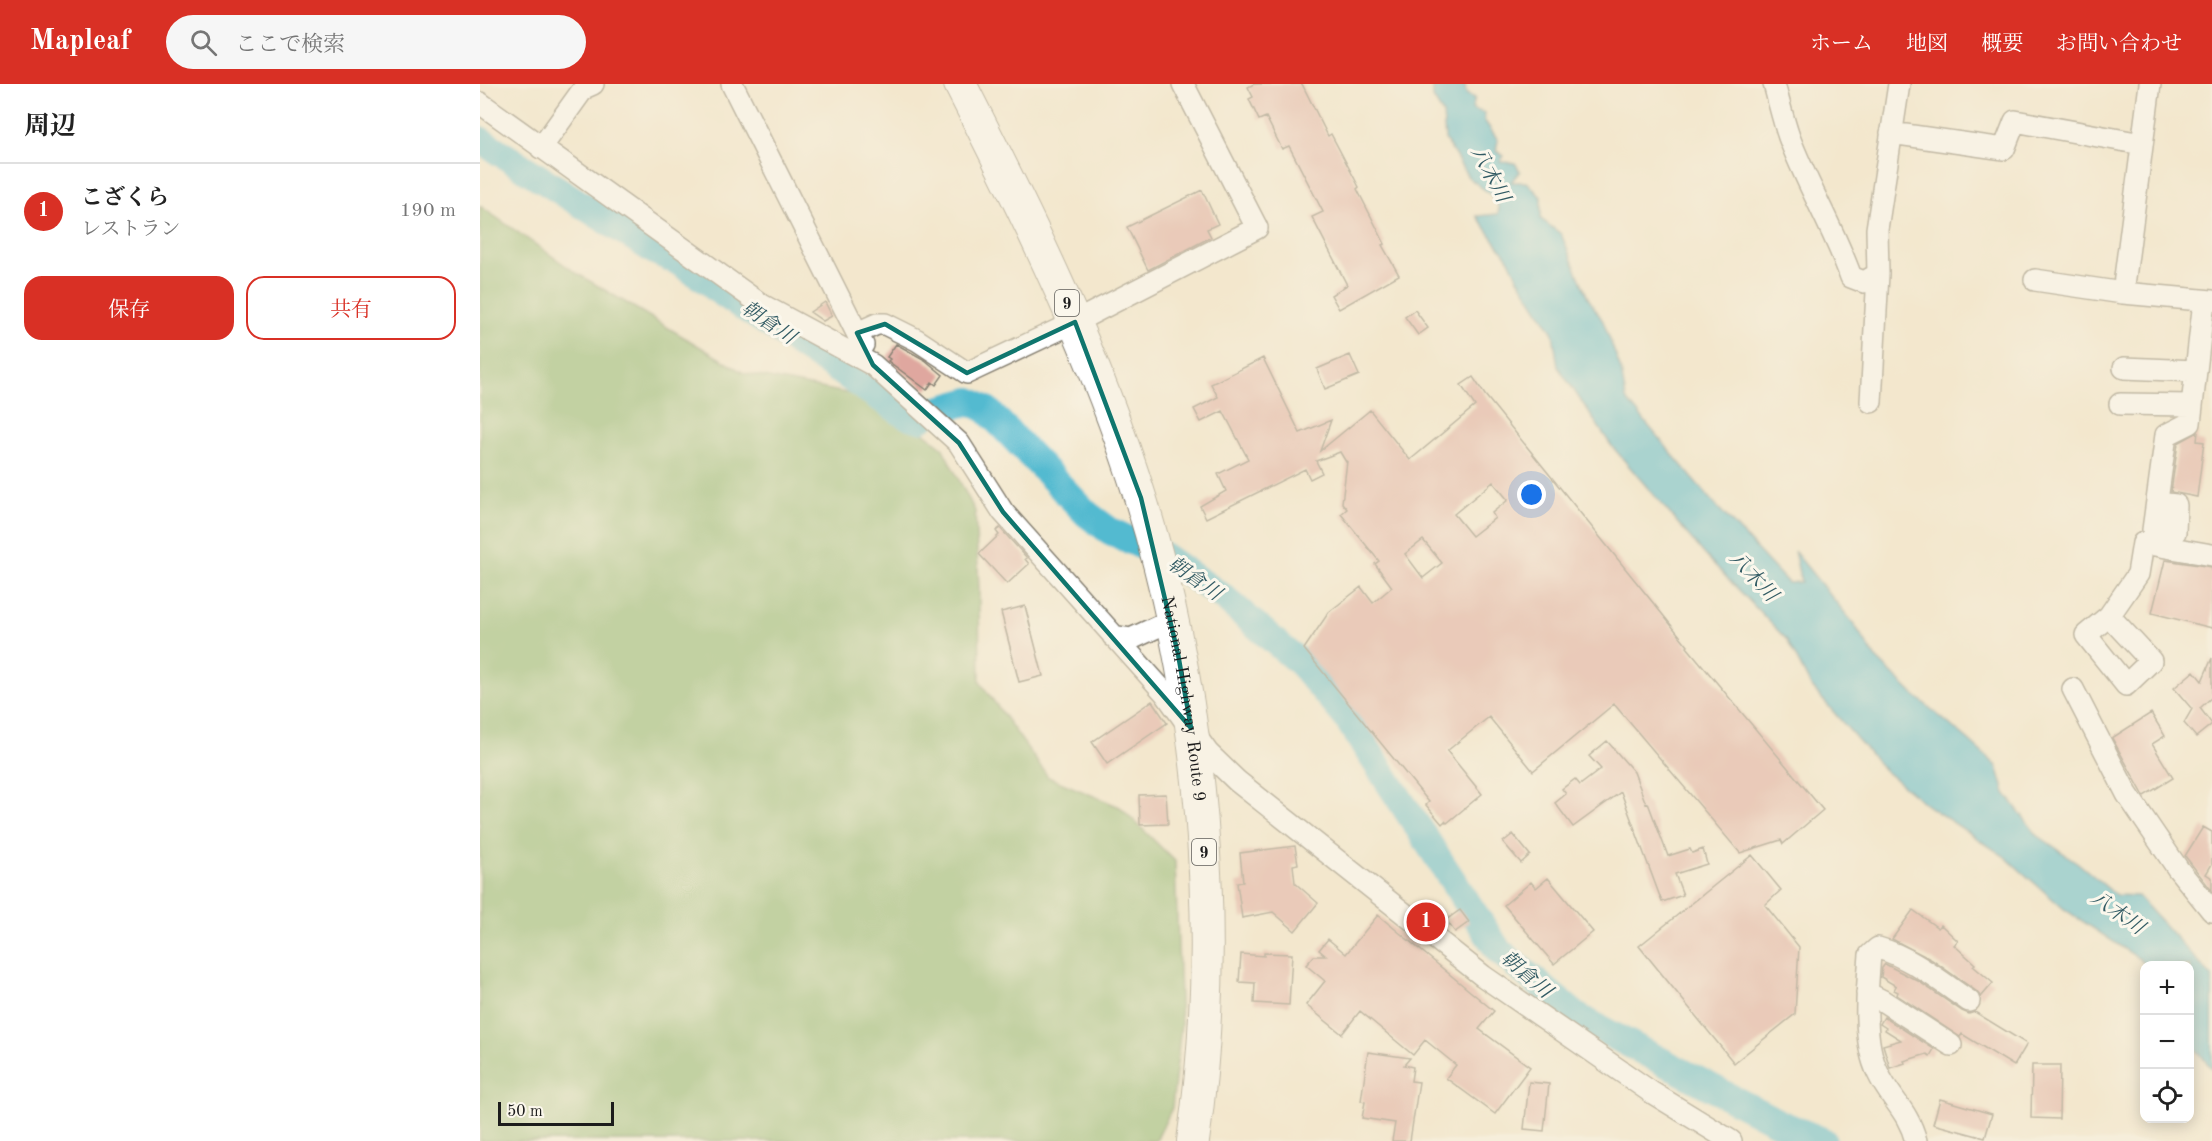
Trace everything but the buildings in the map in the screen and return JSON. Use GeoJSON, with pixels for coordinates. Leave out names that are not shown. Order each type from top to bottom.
{"type":"FeatureCollection","features":[{"type":"Feature","properties":{"kind":"highway","name":"National Highway Route 9"},"geometry":{"type":"LineString","coordinates":[[960,84],[1032,225],[1075,322],[1115,424],[1151,532],[1172,620],[1191,728],[1202,824],[1207,940],[1201,1067],[1193,1141]]}},
{"type":"Feature","properties":{"kind":"street"},"geometry":{"type":"LineString","coordinates":[[542,148],[584,88],[593,84]]}},
{"type":"Feature","properties":{"kind":"street"},"geometry":{"type":"LineString","coordinates":[[732,84],[873,364]]}},
{"type":"Feature","properties":{"kind":"street"},"geometry":{"type":"LineString","coordinates":[[857,333],[877,324],[885,324],[917,340],[967,373],[1075,322],[1257,228],[1183,84]]}},
{"type":"Feature","properties":{"kind":"street"},"geometry":{"type":"LineString","coordinates":[[1774,84],[1789,136],[1819,205],[1839,243],[1851,277],[1864,282],[1878,274]]}},
{"type":"Feature","properties":{"kind":"street"},"geometry":{"type":"LineString","coordinates":[[1871,402],[1878,274],[1877,229],[1899,84]]}},
{"type":"Feature","properties":{"kind":"street"},"geometry":{"type":"LineString","coordinates":[[2123,293],[2150,84]]}},
{"type":"Feature","properties":{"kind":"street"},"geometry":{"type":"LineString","coordinates":[[480,103],[762,305],[873,364],[959,443],[1003,512],[1165,693],[1208,753],[1237,781],[1483,976],[1633,1080],[1731,1141]]}},
{"type":"Feature","properties":{"kind":"street"},"geometry":{"type":"LineString","coordinates":[[1892,133],[2004,149],[2015,121],[2142,144]]}},
{"type":"Feature","properties":{"kind":"street"},"geometry":{"type":"LineString","coordinates":[[2034,280],[2123,293],[2208,301],[2190,423],[2166,435],[2157,502]]}},
{"type":"Feature","properties":{"kind":"street"},"geometry":{"type":"LineString","coordinates":[[2124,368],[2196,371]]}},
{"type":"Feature","properties":{"kind":"street"},"geometry":{"type":"LineString","coordinates":[[2120,404],[2192,405]]}},
{"type":"Feature","properties":{"kind":"street"},"geometry":{"type":"LineString","coordinates":[[2109,616],[2138,574],[2143,543],[2212,555]]}},
{"type":"Feature","properties":{"kind":"street"},"geometry":{"type":"LineString","coordinates":[[1113,636],[1131,639],[1172,620]]}},
{"type":"Feature","properties":{"kind":"street"},"geometry":{"type":"LineString","coordinates":[[2073,689],[2127,794],[2178,869],[2212,911]]}},
{"type":"Feature","properties":{"kind":"street"},"geometry":{"type":"LineString","coordinates":[[1916,1141],[1906,1113],[1878,1075],[1873,1062],[1869,1039],[1867,993],[1870,955],[1878,948],[1888,951],[1917,966],[1969,1001]]}},
{"type":"Feature","properties":{"kind":"street"},"geometry":{"type":"LineString","coordinates":[[1867,993],[1951,1045]]}},
{"type":"Feature","properties":{"kind":"highlighted area"},"geometry":{"type":"Polygon","coordinates":[[[1075,322],[1141,498],[1178,654],[1191,728],[1003,512],[959,443],[873,365],[857,333],[885,324],[967,373],[1075,322]]]}},
{"type":"Feature","properties":{"kind":"green space"},"geometry":{"type":"Polygon","coordinates":[[[480,206],[578,274],[744,373],[882,400],[942,447],[975,511],[980,682],[1048,777],[1120,807],[1175,861],[1181,1025],[1172,1108],[1156,1141],[480,1141],[480,206]]]}},
{"type":"Feature","properties":{"kind":"water","name":"八木川"},"geometry":{"type":"Polygon","coordinates":[[[1428,84],[1465,84],[1466,94],[1475,98],[1472,109],[1485,113],[1484,120],[1498,140],[1496,151],[1504,156],[1500,162],[1515,163],[1520,171],[1511,182],[1527,182],[1541,197],[1541,219],[1561,234],[1588,298],[1603,321],[1621,370],[1626,399],[1710,499],[1788,583],[1801,582],[1794,551],[1854,624],[1875,657],[1912,693],[1997,766],[2005,793],[2037,835],[2078,863],[2116,895],[2138,896],[2212,977],[2212,1069],[2194,1047],[2194,961],[2141,961],[2064,909],[2004,856],[1928,806],[1884,770],[1811,686],[1787,640],[1706,556],[1611,445],[1558,367],[1553,333],[1517,277],[1509,260],[1477,216],[1498,214],[1499,207],[1491,195],[1468,177],[1445,139],[1443,114],[1433,98],[1433,87],[1428,84]]]}},
{"type":"Feature","properties":{"kind":"waterway","name":"朝倉川"},"geometry":{"type":"LineString","coordinates":[[480,140],[656,252],[677,261],[906,415],[920,419],[931,412],[970,401],[987,410],[1087,514],[1110,531],[1162,555],[1223,597],[1301,664],[1346,717],[1498,950],[1578,1017],[1779,1123],[1823,1141]]}},
{"type":"Feature","properties":{"kind":"place","name":"こざくら"},"geometry":{"type":"Point","coordinates":[1426,922]}}]}
